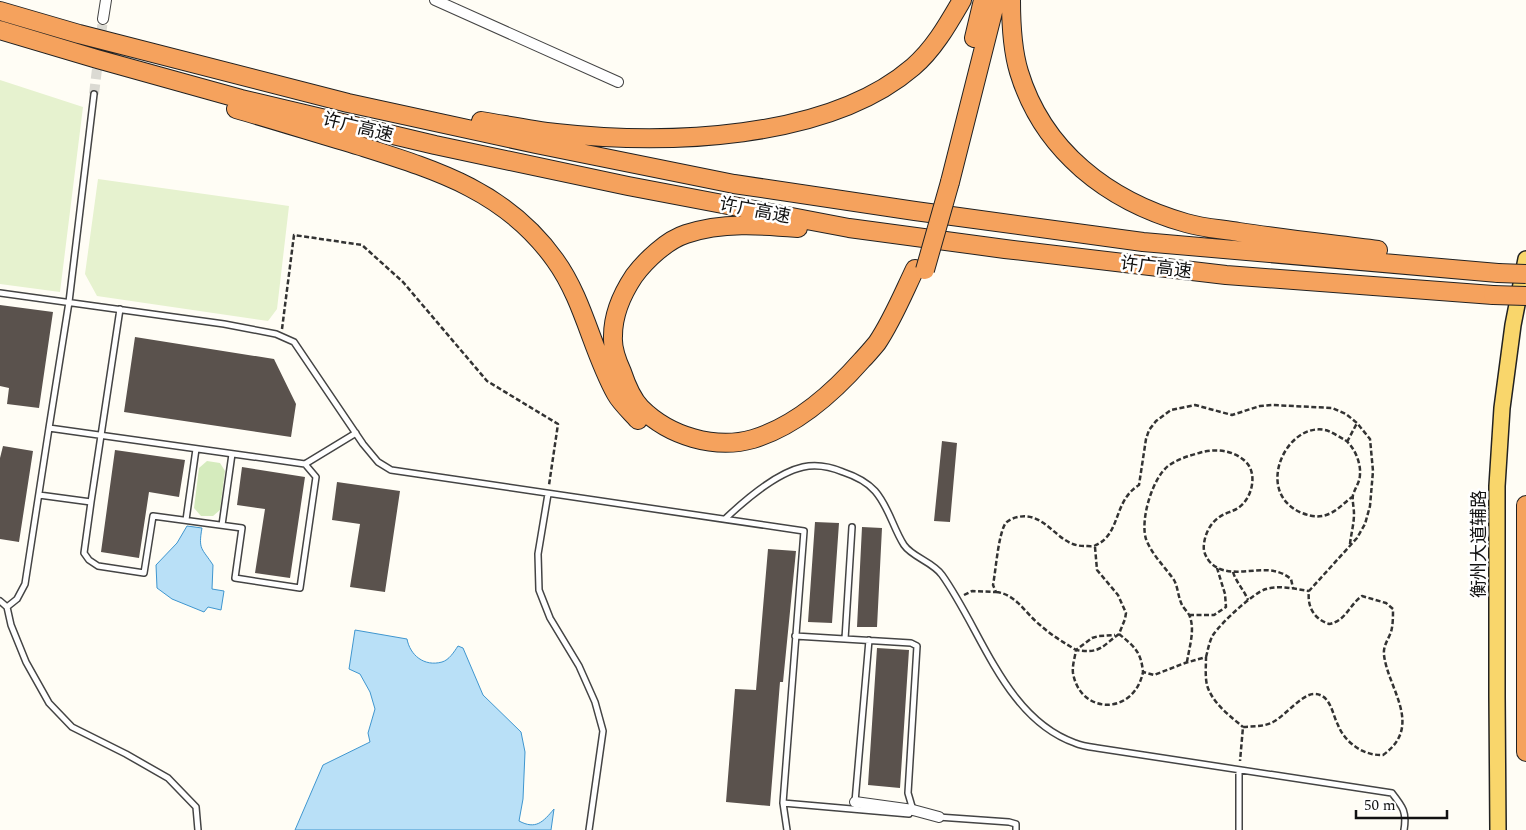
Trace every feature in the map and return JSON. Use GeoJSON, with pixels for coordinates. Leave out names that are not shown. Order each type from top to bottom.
{"type":"FeatureCollection","features":[{"type":"Feature","properties":{"kind":"highway"},"geometry":{"type":"LineString","coordinates":[[166,56],[235,63],[317,85],[446,115],[554,133],[634,139],[692,137],[784,125],[816,118],[852,105],[885,88],[914,66],[940,37],[962,0]]}},
{"type":"Feature","properties":{"kind":"highway"},"geometry":{"type":"LineString","coordinates":[[945,182],[983,0]]}},
{"type":"Feature","properties":{"kind":"highway"},"geometry":{"type":"LineString","coordinates":[[97,59],[176,91],[420,165],[465,184],[495,201],[526,224],[555,260],[575,294],[617,396],[638,421],[679,445],[706,452],[733,453],[758,447],[784,437],[820,413],[854,385],[894,335],[920,270],[996,0]]}},
{"type":"Feature","properties":{"kind":"highway"},"geometry":{"type":"LineString","coordinates":[[1011,0],[1011,24],[1019,71],[1036,113],[1056,142],[1078,167],[1108,189],[1133,203],[1157,214],[1188,224],[1499,268],[1526,264]]}},
{"type":"Feature","properties":{"kind":"highway","name":"许广高速"},"geometry":{"type":"LineString","coordinates":[[0,11],[80,34],[348,103],[536,144],[734,184],[1143,242],[1499,268],[1526,274]]}},
{"type":"Feature","properties":{"kind":"highway","name":"许广高速"},"geometry":{"type":"LineString","coordinates":[[0,30],[241,99],[416,141],[628,186],[849,228],[1005,249],[1194,271],[1526,296]]}},
{"type":"Feature","properties":{"kind":"highway"},"geometry":{"type":"LineString","coordinates":[[920,270],[876,344],[852,371],[822,400],[786,425],[752,439],[729,443],[703,441],[678,433],[658,422],[640,407],[627,386],[617,361],[612,337],[616,311],[626,288],[640,268],[659,250],[684,234],[715,227],[751,225],[817,229],[942,250],[1066,266],[1139,273],[1194,271]]}},
{"type":"Feature","properties":{"kind":"highway"},"geometry":{"type":"LineString","coordinates":[[1526,505],[1526,752]]}},
{"type":"Feature","properties":{"kind":"main road","name":"衡州大道辅路"},"geometry":{"type":"LineString","coordinates":[[1498,830],[1498,486],[1502,408],[1526,260]]}},
{"type":"Feature","properties":{"kind":"street"},"geometry":{"type":"LineString","coordinates":[[104,19],[106,0]]}},
{"type":"Feature","properties":{"kind":"street"},"geometry":{"type":"LineString","coordinates":[[435,0],[618,82]]}},
{"type":"Feature","properties":{"kind":"street"},"geometry":{"type":"LineString","coordinates":[[855,802],[914,810],[939,817]]}},
{"type":"Feature","properties":{"kind":"lane"},"geometry":{"type":"LineString","coordinates":[[7,607],[16,598],[25,584],[69,302],[94,94]]}},
{"type":"Feature","properties":{"kind":"lane"},"geometry":{"type":"LineString","coordinates":[[0,293],[224,324],[281,336],[294,342],[356,433],[378,462],[391,470],[804,531],[783,803],[787,830]]}},
{"type":"Feature","properties":{"kind":"lane"},"geometry":{"type":"LineString","coordinates":[[120,309],[84,553],[90,560],[98,566],[144,573],[152,516],[186,520],[242,528],[234,578],[300,588],[316,477],[305,464]]}},
{"type":"Feature","properties":{"kind":"lane"},"geometry":{"type":"LineString","coordinates":[[49,428],[305,464],[356,433]]}},
{"type":"Feature","properties":{"kind":"lane"},"geometry":{"type":"LineString","coordinates":[[186,520],[196,449]]}},
{"type":"Feature","properties":{"kind":"lane"},"geometry":{"type":"LineString","coordinates":[[222,525],[232,454]]}},
{"type":"Feature","properties":{"kind":"lane"},"geometry":{"type":"LineString","coordinates":[[725,519],[770,482],[790,471],[804,466],[826,466],[846,473],[861,480],[875,491],[885,506],[905,546],[939,570],[958,598],[1009,692],[1034,718],[1056,733],[1075,744],[1097,748],[1392,793],[1402,806],[1406,817],[1404,830]]}},
{"type":"Feature","properties":{"kind":"lane"},"geometry":{"type":"LineString","coordinates":[[548,494],[538,554],[539,590],[550,618],[579,666],[596,702],[603,731],[589,830]]}},
{"type":"Feature","properties":{"kind":"lane"},"geometry":{"type":"LineString","coordinates":[[39,495],[91,502]]}},
{"type":"Feature","properties":{"kind":"lane"},"geometry":{"type":"LineString","coordinates":[[845,639],[852,527]]}},
{"type":"Feature","properties":{"kind":"lane"},"geometry":{"type":"LineString","coordinates":[[0,601],[7,607],[11,625],[26,662],[49,703],[72,727],[168,778],[196,807],[198,830]]}},
{"type":"Feature","properties":{"kind":"lane"},"geometry":{"type":"LineString","coordinates":[[796,636],[911,643],[917,646],[908,793],[914,810]]}},
{"type":"Feature","properties":{"kind":"lane"},"geometry":{"type":"LineString","coordinates":[[855,802],[869,640]]}},
{"type":"Feature","properties":{"kind":"lane"},"geometry":{"type":"LineString","coordinates":[[1239,770],[1239,830]]}},
{"type":"Feature","properties":{"kind":"lane"},"geometry":{"type":"LineString","coordinates":[[783,803],[1009,822],[1016,824],[1016,830]]}},
{"type":"Feature","properties":{"kind":"path"},"geometry":{"type":"LineString","coordinates":[[281,336],[294,235],[362,245],[403,282],[488,381],[558,424],[548,494]]}},
{"type":"Feature","properties":{"kind":"path"},"geometry":{"type":"LineString","coordinates":[[996,592],[993,585],[1003,530],[1008,521],[1023,516],[1037,518],[1071,545],[1095,546],[1110,536],[1120,506],[1127,495],[1140,485],[1146,439],[1149,430],[1156,421],[1171,410],[1195,405],[1232,415],[1260,406],[1272,405],[1332,408],[1346,414],[1358,423],[1370,439],[1373,461],[1372,489],[1365,524],[1350,546],[1309,591],[1308,600],[1309,607],[1319,619],[1329,624],[1340,620],[1353,603],[1362,596],[1386,603],[1392,609],[1391,632],[1384,652],[1401,704],[1402,717],[1398,740],[1383,755],[1368,754],[1346,740],[1338,726],[1329,702],[1324,697],[1312,694],[1304,697],[1286,714],[1272,723],[1243,727],[1223,710],[1207,686],[1206,657],[1212,636],[1248,600],[1257,593],[1274,588],[1293,588],[1309,591]]}},
{"type":"Feature","properties":{"kind":"path"},"geometry":{"type":"LineString","coordinates":[[1348,442],[1358,423]]}},
{"type":"Feature","properties":{"kind":"path"},"geometry":{"type":"LineString","coordinates":[[1350,546],[1354,515],[1352,497],[1360,474],[1357,458],[1348,442],[1326,430],[1315,430],[1295,439],[1280,461],[1276,478],[1282,496],[1287,502],[1300,512],[1317,517],[1331,513],[1352,497]]}},
{"type":"Feature","properties":{"kind":"path"},"geometry":{"type":"LineString","coordinates":[[1187,662],[1191,639],[1191,618],[1181,604],[1175,581],[1161,564],[1147,541],[1144,531],[1147,506],[1160,475],[1167,467],[1178,460],[1198,454],[1223,450],[1233,453],[1248,464],[1252,470],[1252,485],[1246,500],[1240,507],[1218,518],[1208,530],[1203,549],[1206,556],[1217,568],[1225,594],[1226,607],[1214,614],[1189,615]]}},
{"type":"Feature","properties":{"kind":"path"},"geometry":{"type":"LineString","coordinates":[[958,598],[972,591],[1004,593],[1013,598],[1043,628],[1076,650],[1101,649],[1119,634],[1126,613],[1118,595],[1097,570],[1095,546]]}},
{"type":"Feature","properties":{"kind":"path"},"geometry":{"type":"LineString","coordinates":[[1217,568],[1233,572],[1273,570],[1291,579],[1293,588]]}},
{"type":"Feature","properties":{"kind":"path"},"geometry":{"type":"LineString","coordinates":[[1233,572],[1236,580],[1246,592],[1248,600]]}},
{"type":"Feature","properties":{"kind":"path"},"geometry":{"type":"LineString","coordinates":[[1119,634],[1133,645],[1138,652],[1143,672],[1137,688],[1128,699],[1113,705],[1096,703],[1087,697],[1076,682],[1073,669],[1076,650],[1092,638],[1119,634]]}},
{"type":"Feature","properties":{"kind":"path"},"geometry":{"type":"LineString","coordinates":[[1143,672],[1154,675],[1206,657]]}},
{"type":"Feature","properties":{"kind":"path"},"geometry":{"type":"LineString","coordinates":[[1239,770],[1243,727]]}},
{"type":"Feature","properties":{"kind":"green space"},"geometry":{"type":"Polygon","coordinates":[[[0,80],[83,107],[60,292],[0,284],[0,80]]]}},
{"type":"Feature","properties":{"kind":"green space"},"geometry":{"type":"Polygon","coordinates":[[[98,179],[289,206],[277,309],[268,321],[97,296],[85,274],[98,179]]]}},
{"type":"Feature","properties":{"kind":"green space"},"geometry":{"type":"Polygon","coordinates":[[[207,461],[220,463],[225,471],[220,510],[213,516],[201,516],[194,508],[199,468],[207,461]]]}},
{"type":"Feature","properties":{"kind":"water"},"geometry":{"type":"Polygon","coordinates":[[[187,526],[202,528],[201,545],[213,565],[212,589],[224,591],[221,610],[208,607],[204,612],[172,599],[157,588],[156,565],[177,543],[187,526]]]}},
{"type":"Feature","properties":{"kind":"water"},"geometry":{"type":"Polygon","coordinates":[[[355,630],[407,639],[415,655],[429,663],[445,661],[458,646],[463,648],[483,695],[521,732],[525,752],[523,799],[519,821],[535,825],[543,821],[554,809],[551,830],[295,830],[323,765],[370,742],[368,733],[375,709],[370,692],[360,674],[349,669],[355,630]]]}},
{"type":"Feature","properties":{"kind":"building"},"geometry":{"type":"Polygon","coordinates":[[[0,305],[53,312],[39,408],[7,404],[9,388],[0,386],[0,305]]]}},
{"type":"Feature","properties":{"kind":"building"},"geometry":{"type":"Polygon","coordinates":[[[135,337],[274,359],[296,404],[291,437],[124,412],[135,337]]]}},
{"type":"Feature","properties":{"kind":"building"},"geometry":{"type":"Polygon","coordinates":[[[942,441],[957,443],[950,522],[934,521],[942,441]]]}},
{"type":"Feature","properties":{"kind":"building"},"geometry":{"type":"Polygon","coordinates":[[[3,446],[33,451],[19,542],[0,539],[0,458],[3,446]]]}},
{"type":"Feature","properties":{"kind":"building"},"geometry":{"type":"Polygon","coordinates":[[[115,450],[185,460],[179,497],[149,492],[139,558],[101,552],[115,450]]]}},
{"type":"Feature","properties":{"kind":"building"},"geometry":{"type":"Polygon","coordinates":[[[242,467],[305,477],[290,578],[255,573],[265,509],[237,505],[242,467]]]}},
{"type":"Feature","properties":{"kind":"building"},"geometry":{"type":"Polygon","coordinates":[[[337,482],[400,491],[385,592],[350,587],[360,524],[332,520],[337,482]]]}},
{"type":"Feature","properties":{"kind":"building"},"geometry":{"type":"Polygon","coordinates":[[[815,522],[839,523],[832,623],[808,622],[815,522]]]}},
{"type":"Feature","properties":{"kind":"building"},"geometry":{"type":"Polygon","coordinates":[[[862,527],[882,528],[877,627],[857,627],[862,527]]]}},
{"type":"Feature","properties":{"kind":"building"},"geometry":{"type":"Polygon","coordinates":[[[768,549],[796,551],[783,682],[780,682],[770,806],[726,802],[735,689],[756,690],[768,549]]]}},
{"type":"Feature","properties":{"kind":"building"},"geometry":{"type":"Polygon","coordinates":[[[877,648],[909,650],[900,788],[868,785],[877,648]]]}},
{"type":"Feature","properties":{"kind":"tunnel"},"geometry":{"type":"LineString","coordinates":[[94,94],[103,19]]}}]}
